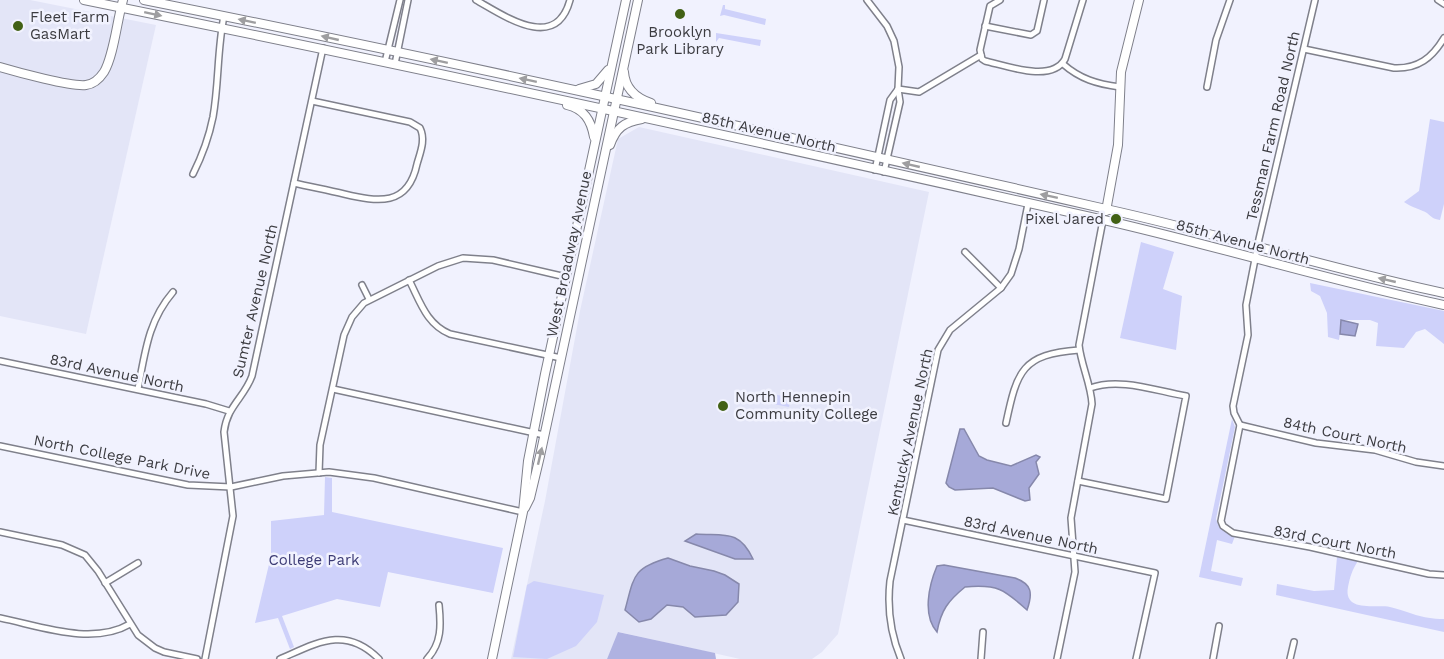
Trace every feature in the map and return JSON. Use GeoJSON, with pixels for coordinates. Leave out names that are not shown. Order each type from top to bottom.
{"type":"FeatureCollection","features":[{"type":"Feature","properties":{"kind":"main road","name":"85th Avenue North"},"geometry":{"type":"LineString","coordinates":[[84,0],[122,4],[222,28],[492,84],[1104,220],[1444,305]]}},
{"type":"Feature","properties":{"kind":"main road","name":"85th Avenue North"},"geometry":{"type":"LineString","coordinates":[[144,0],[575,90],[1106,209],[1444,293]]}},
{"type":"Feature","properties":{"kind":"main road","name":"West Broadway Avenue"},"geometry":{"type":"LineString","coordinates":[[492,659],[523,512],[525,479],[549,355],[626,0]]}},
{"type":"Feature","properties":{"kind":"main road","name":"West Broadway Avenue"},"geometry":{"type":"LineString","coordinates":[[523,512],[530,498],[638,0]]}},
{"type":"Feature","properties":{"kind":"main road"},"geometry":{"type":"LineString","coordinates":[[1104,220],[1118,145],[1120,87],[1128,39],[1139,0]]}},
{"type":"Feature","properties":{"kind":"main road"},"geometry":{"type":"LineString","coordinates":[[0,68],[75,84],[89,84],[97,80],[107,63],[122,4]]}},
{"type":"Feature","properties":{"kind":"main road"},"geometry":{"type":"LineString","coordinates":[[575,90],[599,81],[613,59]]}},
{"type":"Feature","properties":{"kind":"main road"},"geometry":{"type":"LineString","coordinates":[[624,61],[624,79],[638,98],[770,129],[786,138]]}},
{"type":"Feature","properties":{"kind":"main road"},"geometry":{"type":"LineString","coordinates":[[492,84],[502,91],[577,108],[589,120],[595,140]]}},
{"type":"Feature","properties":{"kind":"main road"},"geometry":{"type":"LineString","coordinates":[[598,181],[616,130],[627,122],[646,118]]}},
{"type":"Feature","properties":{"kind":"main road"},"geometry":{"type":"LineString","coordinates":[[1422,300],[1424,289]]}},
{"type":"Feature","properties":{"kind":"street"},"geometry":{"type":"LineString","coordinates":[[385,62],[399,0]]}},
{"type":"Feature","properties":{"kind":"street"},"geometry":{"type":"LineString","coordinates":[[394,64],[408,0]]}},
{"type":"Feature","properties":{"kind":"street"},"geometry":{"type":"LineString","coordinates":[[476,0],[510,18],[545,28],[553,26],[565,16],[570,0]]}},
{"type":"Feature","properties":{"kind":"street"},"geometry":{"type":"LineString","coordinates":[[867,0],[883,20],[894,41],[898,67],[900,102],[884,172]]}},
{"type":"Feature","properties":{"kind":"street"},"geometry":{"type":"LineString","coordinates":[[1000,0],[990,6],[981,55],[985,61],[1044,73],[1055,70],[1063,64],[1083,0]]}},
{"type":"Feature","properties":{"kind":"street"},"geometry":{"type":"LineString","coordinates":[[985,26],[1031,35],[1037,31],[1044,0]]}},
{"type":"Feature","properties":{"kind":"street"},"geometry":{"type":"LineString","coordinates":[[1207,87],[1216,40],[1230,0]]}},
{"type":"Feature","properties":{"kind":"street","name":"Tessman Farm Road North"},"geometry":{"type":"LineString","coordinates":[[1240,425],[1233,406],[1248,335],[1245,312],[1257,247],[1315,0]]}},
{"type":"Feature","properties":{"kind":"street"},"geometry":{"type":"LineString","coordinates":[[1438,0],[1444,4]]}},
{"type":"Feature","properties":{"kind":"street"},"geometry":{"type":"LineString","coordinates":[[193,174],[213,120],[218,45],[225,16]]}},
{"type":"Feature","properties":{"kind":"street"},"geometry":{"type":"LineString","coordinates":[[1304,49],[1394,68],[1408,68],[1429,58],[1444,38]]}},
{"type":"Feature","properties":{"kind":"street","name":"Sumter Avenue North"},"geometry":{"type":"LineString","coordinates":[[229,411],[248,387],[252,376],[323,48]]}},
{"type":"Feature","properties":{"kind":"street"},"geometry":{"type":"LineString","coordinates":[[898,89],[918,92],[981,55]]}},
{"type":"Feature","properties":{"kind":"street"},"geometry":{"type":"LineString","coordinates":[[1063,64],[1077,75],[1093,83],[1120,87]]}},
{"type":"Feature","properties":{"kind":"street"},"geometry":{"type":"LineString","coordinates":[[875,170],[890,100],[898,89]]}},
{"type":"Feature","properties":{"kind":"street"},"geometry":{"type":"LineString","coordinates":[[294,183],[370,200],[389,199],[398,196],[412,182],[423,140],[420,128],[410,122],[312,101]]}},
{"type":"Feature","properties":{"kind":"street","name":"Kentucky Avenue North"},"geometry":{"type":"LineString","coordinates":[[901,659],[894,644],[888,613],[890,581],[938,350],[958,322],[1001,288],[1011,274],[1028,204]]}},
{"type":"Feature","properties":{"kind":"street"},"geometry":{"type":"LineString","coordinates":[[1057,659],[1074,579],[1071,518],[1091,412],[1090,388],[1079,350],[1080,337],[1104,220]]}},
{"type":"Feature","properties":{"kind":"street"},"geometry":{"type":"LineString","coordinates":[[965,252],[1001,288]]}},
{"type":"Feature","properties":{"kind":"street"},"geometry":{"type":"LineString","coordinates":[[319,473],[320,445],[347,326],[357,309],[369,299],[450,261],[477,258],[566,277]]}},
{"type":"Feature","properties":{"kind":"street"},"geometry":{"type":"LineString","coordinates":[[409,280],[427,316],[441,330],[450,334],[561,358]]}},
{"type":"Feature","properties":{"kind":"street"},"geometry":{"type":"LineString","coordinates":[[362,285],[369,299]]}},
{"type":"Feature","properties":{"kind":"street"},"geometry":{"type":"LineString","coordinates":[[138,389],[150,329],[173,291]]}},
{"type":"Feature","properties":{"kind":"street"},"geometry":{"type":"LineString","coordinates":[[1006,423],[1012,393],[1021,373],[1029,364],[1047,354],[1079,350]]}},
{"type":"Feature","properties":{"kind":"street","name":"83rd Avenue North"},"geometry":{"type":"LineString","coordinates":[[0,361],[138,389],[229,411]]}},
{"type":"Feature","properties":{"kind":"street"},"geometry":{"type":"LineString","coordinates":[[1078,481],[1166,499],[1186,396],[1122,384],[1100,384],[1090,388]]}},
{"type":"Feature","properties":{"kind":"street"},"geometry":{"type":"LineString","coordinates":[[333,388],[544,435]]}},
{"type":"Feature","properties":{"kind":"street"},"geometry":{"type":"LineString","coordinates":[[205,659],[233,516],[224,432],[229,411]]}},
{"type":"Feature","properties":{"kind":"street","name":"84th Court North"},"geometry":{"type":"LineString","coordinates":[[1240,425],[1444,466]]}},
{"type":"Feature","properties":{"kind":"street","name":"83rd Court North"},"geometry":{"type":"LineString","coordinates":[[1240,425],[1221,514],[1223,526],[1233,533],[1258,539],[1311,547],[1429,574],[1444,575]]}},
{"type":"Feature","properties":{"kind":"street","name":"North College Park Drive"},"geometry":{"type":"LineString","coordinates":[[0,446],[188,485],[231,487],[283,476],[319,473],[351,474],[523,512]]}},
{"type":"Feature","properties":{"kind":"street","name":"83rd Avenue North"},"geometry":{"type":"LineString","coordinates":[[903,520],[1155,573],[1136,659]]}},
{"type":"Feature","properties":{"kind":"street"},"geometry":{"type":"LineString","coordinates":[[0,532],[73,549],[91,562],[138,635],[164,652],[197,659]]}},
{"type":"Feature","properties":{"kind":"street"},"geometry":{"type":"LineString","coordinates":[[105,582],[138,563]]}},
{"type":"Feature","properties":{"kind":"street"},"geometry":{"type":"LineString","coordinates":[[427,659],[439,638],[441,626],[439,605]]}},
{"type":"Feature","properties":{"kind":"street"},"geometry":{"type":"LineString","coordinates":[[0,618],[88,635],[110,633],[130,624]]}},
{"type":"Feature","properties":{"kind":"street"},"geometry":{"type":"LineString","coordinates":[[1213,659],[1219,626]]}},
{"type":"Feature","properties":{"kind":"street"},"geometry":{"type":"LineString","coordinates":[[981,659],[983,632]]}},
{"type":"Feature","properties":{"kind":"street"},"geometry":{"type":"LineString","coordinates":[[280,659],[316,643],[339,638],[361,644],[379,659]]}},
{"type":"Feature","properties":{"kind":"street"},"geometry":{"type":"LineString","coordinates":[[1290,659],[1294,642]]}},
{"type":"Feature","properties":{"kind":"shaded area"},"geometry":{"type":"Polygon","coordinates":[[[0,0],[30,0],[156,25],[86,334],[0,316],[0,0]]]}},
{"type":"Feature","properties":{"kind":"shaded area","name":"North Hennepin Community College"},"geometry":{"type":"Polygon","coordinates":[[[639,127],[929,192],[838,634],[822,652],[812,659],[740,659],[619,632],[607,659],[511,659],[545,501],[580,311],[618,139],[639,127]]]}},
{"type":"Feature","properties":{"kind":"shaded area"},"geometry":{"type":"Polygon","coordinates":[[[1341,320],[1358,324],[1355,336],[1340,334],[1341,320]]]}},
{"type":"Feature","properties":{"kind":"shaded area"},"geometry":{"type":"Polygon","coordinates":[[[960,429],[964,429],[979,456],[987,460],[1011,466],[1036,455],[1040,457],[1036,462],[1039,474],[1029,488],[1030,500],[1025,501],[993,488],[955,490],[949,487],[946,483],[960,429]]]}},
{"type":"Feature","properties":{"kind":"shaded area"},"geometry":{"type":"Polygon","coordinates":[[[696,534],[736,538],[748,549],[753,559],[735,559],[685,541],[696,534]]]}},
{"type":"Feature","properties":{"kind":"shaded area"},"geometry":{"type":"Polygon","coordinates":[[[668,558],[725,575],[739,584],[738,602],[726,615],[695,617],[683,607],[667,605],[651,619],[639,622],[625,610],[636,575],[647,566],[668,558]]]}},
{"type":"Feature","properties":{"kind":"shaded area"},"geometry":{"type":"Polygon","coordinates":[[[944,565],[1021,580],[1030,590],[1027,610],[1012,597],[993,587],[965,587],[946,606],[937,632],[932,625],[928,600],[937,566],[944,565]]]}},
{"type":"Feature","properties":{"kind":"shaded area"},"geometry":{"type":"Polygon","coordinates":[[[618,632],[715,653],[716,659],[607,659],[618,632]]]}},
{"type":"Feature","properties":{"kind":"green space"},"geometry":{"type":"Polygon","coordinates":[[[723,5],[725,9],[766,19],[765,25],[720,16],[723,5]]]}},
{"type":"Feature","properties":{"kind":"green space"},"geometry":{"type":"Polygon","coordinates":[[[716,33],[761,40],[760,46],[719,38],[716,42],[716,33]]]}},
{"type":"Feature","properties":{"kind":"green space"},"geometry":{"type":"Polygon","coordinates":[[[1430,119],[1444,122],[1444,204],[1440,220],[1404,202],[1419,191],[1430,119]]]}},
{"type":"Feature","properties":{"kind":"green space"},"geometry":{"type":"Polygon","coordinates":[[[1141,242],[1174,252],[1163,289],[1182,296],[1176,350],[1120,338],[1141,242]]]}},
{"type":"Feature","properties":{"kind":"green space"},"geometry":{"type":"Polygon","coordinates":[[[1310,283],[1444,311],[1444,344],[1425,329],[1416,332],[1404,348],[1376,346],[1378,323],[1370,320],[1342,320],[1339,340],[1328,337],[1327,313],[1320,296],[1311,291],[1310,283]]]}},
{"type":"Feature","properties":{"kind":"green space"},"geometry":{"type":"Polygon","coordinates":[[[764,392],[791,398],[789,407],[762,402],[764,392]]]}},
{"type":"Feature","properties":{"kind":"green space"},"geometry":{"type":"Polygon","coordinates":[[[1232,419],[1235,427],[1216,519],[1220,528],[1235,536],[1232,544],[1217,540],[1211,571],[1243,578],[1241,586],[1199,577],[1232,419]]]}},
{"type":"Feature","properties":{"kind":"green space","name":"College Park"},"geometry":{"type":"Polygon","coordinates":[[[325,477],[332,478],[332,512],[503,548],[493,593],[388,572],[380,607],[337,599],[282,616],[294,647],[290,649],[278,618],[255,623],[271,556],[271,521],[324,515],[325,477]]]}},
{"type":"Feature","properties":{"kind":"green space"},"geometry":{"type":"Polygon","coordinates":[[[1337,557],[1358,561],[1348,587],[1351,601],[1362,606],[1390,607],[1422,617],[1444,619],[1444,632],[1276,595],[1277,584],[1314,591],[1334,590],[1337,557]]]}},
{"type":"Feature","properties":{"kind":"green space"},"geometry":{"type":"Polygon","coordinates":[[[534,581],[604,595],[597,622],[576,646],[547,659],[513,657],[527,585],[534,581]]]}},
{"type":"Feature","properties":{"kind":"place","name":"Brooklyn Park Library"},"geometry":{"type":"Point","coordinates":[680,14]}},
{"type":"Feature","properties":{"kind":"place","name":"Fleet Farm GasMart"},"geometry":{"type":"Point","coordinates":[18,26]}},
{"type":"Feature","properties":{"kind":"place","name":"Pixel Jared"},"geometry":{"type":"Point","coordinates":[1116,219]}},
{"type":"Feature","properties":{"kind":"place","name":"North Hennepin Community College"},"geometry":{"type":"Point","coordinates":[723,406]}}]}
